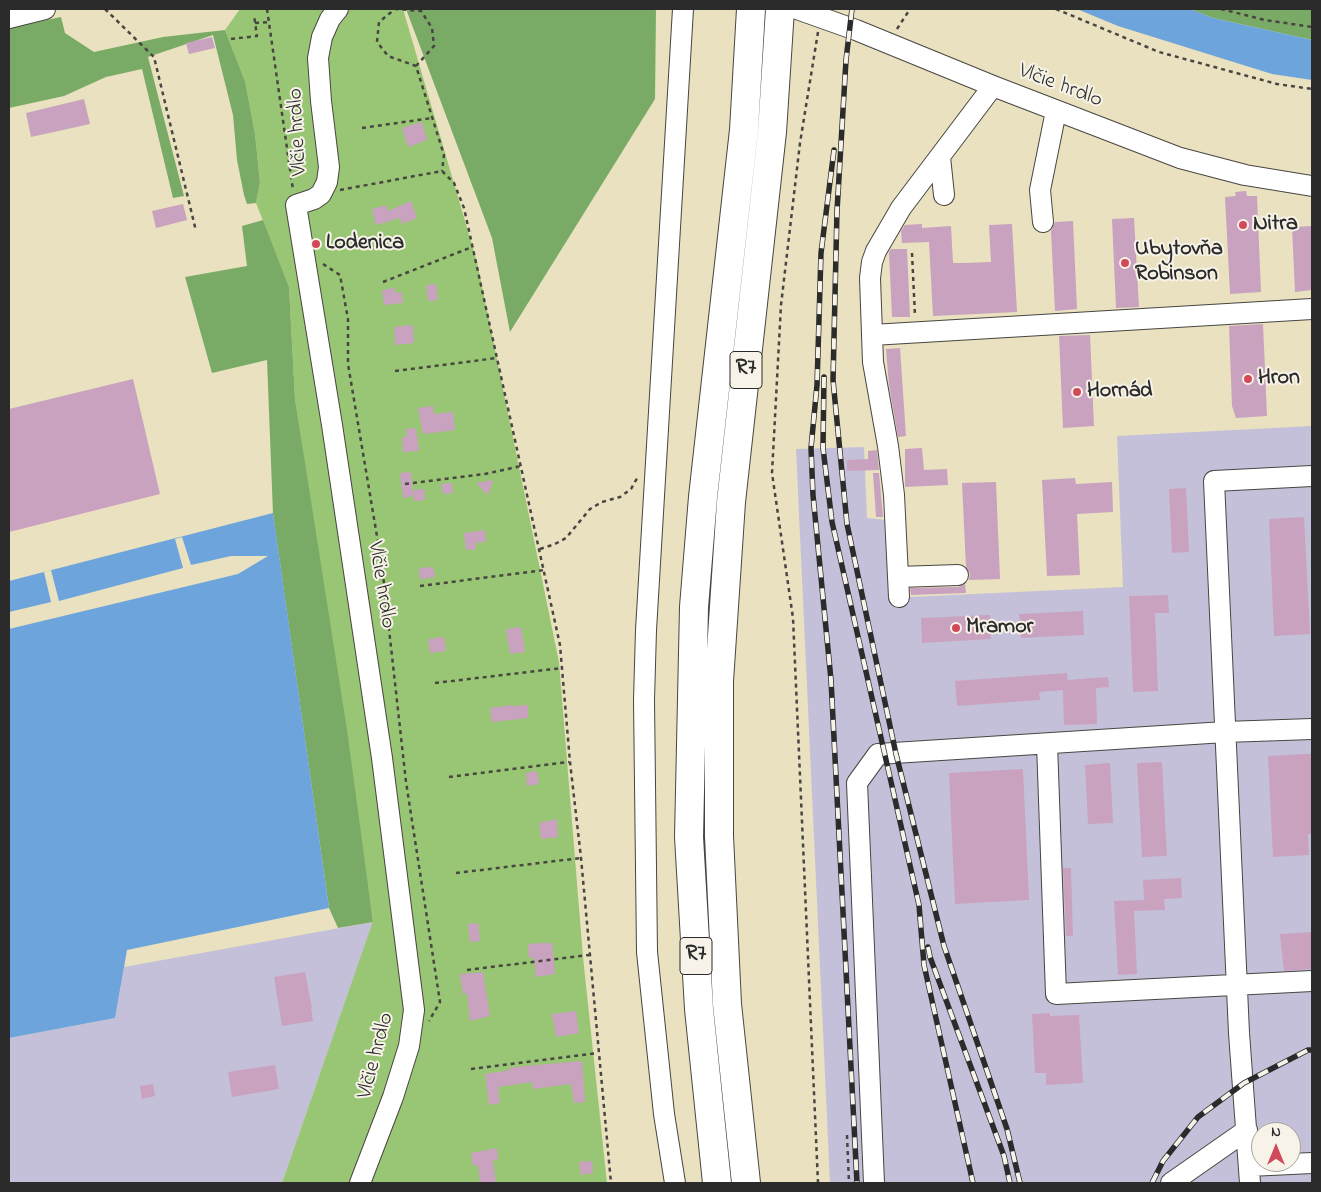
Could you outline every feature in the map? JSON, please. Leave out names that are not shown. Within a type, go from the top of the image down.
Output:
[{"type":"highway","name":"R7","points":[[716,1183],[699,1009],[689,837],[691,702],[694,607],[701,517],[744,130],[751,10]]},
{"type":"highway","name":"R7","points":[[746,1183],[727,1004],[719,836],[718,733],[722,627],[731,502],[786,13]]},
{"type":"street","points":[[9,18],[45,9]]},
{"type":"street","name":"Vlčie hrdlo","points":[[338,9],[330,19],[322,36],[318,58],[329,167],[327,182],[321,194],[314,199],[296,205],[383,767],[414,1010],[409,1046],[393,1098],[360,1183]]},
{"type":"street","points":[[674,1183],[664,1114],[647,952],[644,700],[683,9]]},
{"type":"street","name":"Vlčie hrdlo","points":[[786,13],[820,17],[1180,158],[1245,175],[1312,186]]},
{"type":"street","points":[[958,575],[899,587],[894,495],[888,446],[873,362],[870,278],[872,262],[876,251],[901,208],[993,86]]},
{"type":"street","points":[[1043,222],[1040,190],[1056,111]]},
{"type":"street","points":[[940,157],[944,195]]},
{"type":"street","points":[[872,335],[1312,309]]},
{"type":"street","points":[[1312,476],[1214,481],[1237,985],[1249,1175],[1312,1163]]},
{"type":"street","points":[[874,1183],[857,783],[878,754],[1226,732],[1312,729]]},
{"type":"street","points":[[1047,744],[1056,994],[1312,981]]},
{"type":"street","points":[[1171,1183],[1247,1130]]},
{"type":"path","points":[[105,9],[154,58],[196,231]]},
{"type":"path","points":[[267,9],[296,205]]},
{"type":"path","points":[[395,9],[421,11],[432,28],[434,46],[416,66],[388,56],[377,42],[379,22],[395,9]]},
{"type":"path","points":[[889,43],[910,9]]},
{"type":"path","points":[[1056,9],[1160,52],[1276,84],[1312,89]]},
{"type":"path","points":[[1221,9],[1264,20],[1312,27]]},
{"type":"path","points":[[231,39],[257,36],[254,15]]},
{"type":"path","points":[[818,1183],[793,618],[772,473],[781,305],[800,143],[820,17]]},
{"type":"path","points":[[255,23],[269,22]]},
{"type":"path","points":[[416,66],[444,155],[442,171]]},
{"type":"path","points":[[362,128],[432,118]]},
{"type":"path","points":[[321,194],[442,171]]},
{"type":"path","points":[[442,171],[454,183],[464,208],[560,645],[611,1183]]},
{"type":"path","points":[[383,282],[473,247]]},
{"type":"path","points":[[304,253],[340,275],[342,284],[348,318],[348,364],[382,566],[406,782],[440,1002],[431,1020],[409,1046]]},
{"type":"path","points":[[912,253],[915,333]]},
{"type":"path","points":[[395,371],[497,358]]},
{"type":"path","points":[[405,484],[485,474],[521,466]]},
{"type":"path","points":[[539,549],[566,538],[590,508],[602,502],[620,497],[631,489],[636,480],[656,469]]},
{"type":"path","points":[[420,586],[544,570]]},
{"type":"path","points":[[435,683],[562,668]]},
{"type":"path","points":[[449,777],[570,762]]},
{"type":"path","points":[[456,873],[581,858]]},
{"type":"path","points":[[466,970],[590,955]]},
{"type":"path","points":[[471,1069],[599,1053]]},
{"type":"path","points":[[847,1135],[849,1183]]},
{"type":"shaded area","points":[[1312,426],[1312,1183],[830,1183],[796,449],[864,447],[867,518],[886,520],[889,598],[1123,587],[1117,436]]},
{"type":"shaded area","points":[[373,922],[282,1183],[9,1183],[9,1038],[115,1018],[124,967]]},
{"type":"green space","points":[[240,9],[403,9],[477,262],[559,662],[583,957],[607,1183],[282,1183],[373,921],[295,399],[289,287],[256,203],[260,182],[255,134],[245,81],[225,30]]},
{"type":"green space","points":[[406,9],[656,9],[655,99],[510,332],[492,238]]},
{"type":"green space","points":[[1190,9],[1312,9],[1312,40],[1213,18]]},
{"type":"green space","points":[[61,17],[65,33],[94,52],[163,37],[225,30],[245,81],[255,134],[260,182],[256,203],[247,204],[244,195],[237,160],[233,115],[213,35],[148,57],[184,196],[173,198],[142,69],[106,77],[64,96],[9,108],[9,28]]},
{"type":"green space","points":[[263,220],[289,287],[295,399],[347,730],[373,922],[338,928],[329,908],[273,514],[267,360],[212,373],[185,277],[247,266],[242,226]]},
{"type":"water","points":[[1077,9],[1190,9],[1213,18],[1312,40],[1312,80],[1272,74],[1118,26]]},
{"type":"water","points":[[273,513],[329,908],[127,950],[115,1018],[9,1038],[9,581]]},
{"type":"pier","points":[[182,537],[191,565],[231,556],[268,556],[238,574],[9,629],[9,612],[51,602],[44,572],[51,570],[59,601],[183,568],[175,539]]},
{"type":"building","points":[[212,37],[215,48],[189,54],[186,43]]},
{"type":"building","points":[[84,99],[90,124],[31,137],[26,113]]},
{"type":"building","points":[[422,122],[427,140],[408,147],[402,128]]},
{"type":"building","name":"Nitra","points":[[1246,191],[1247,196],[1257,196],[1261,292],[1230,294],[1225,197],[1236,196],[1235,192]]},
{"type":"building","points":[[411,201],[417,218],[402,224],[400,218],[376,225],[372,209],[386,205],[388,211]]},
{"type":"building","points":[[183,204],[187,220],[156,228],[152,211]]},
{"type":"building","name":"Ubytovňa Robinson","points":[[1134,218],[1139,307],[1116,308],[1112,219]]},
{"type":"building","points":[[1073,221],[1077,309],[1055,311],[1051,231],[1055,222]]},
{"type":"building","points":[[922,224],[922,228],[951,226],[953,263],[963,263],[991,262],[989,225],[1012,224],[1017,312],[933,316],[929,242],[902,243],[901,231],[905,225]]},
{"type":"building","points":[[1312,226],[1312,290],[1295,292],[1292,227]]},
{"type":"building","points":[[891,249],[907,249],[910,317],[892,317],[889,252]]},
{"type":"building","points":[[436,284],[438,300],[428,301],[426,285]]},
{"type":"building","points":[[395,288],[395,293],[402,292],[403,303],[384,305],[382,290]]},
{"type":"building","name":"Hron","points":[[1263,324],[1267,416],[1236,418],[1232,406],[1229,326]]},
{"type":"building","points":[[413,325],[414,343],[395,345],[394,327]]},
{"type":"building","name":"Hornád","points":[[1090,335],[1094,426],[1063,428],[1059,336]]},
{"type":"building","points":[[900,348],[906,436],[898,437],[889,385],[886,349]]},
{"type":"building","points":[[133,379],[160,494],[9,532],[9,409]]},
{"type":"building","points":[[433,406],[434,414],[453,412],[455,430],[423,434],[418,408]]},
{"type":"building","points":[[416,428],[419,451],[403,452],[402,437],[407,437],[406,429]]},
{"type":"building","points":[[922,448],[924,470],[947,469],[948,485],[905,487],[905,449]]},
{"type":"building","points":[[877,450],[879,470],[847,471],[847,460],[868,459],[868,451]]},
{"type":"building","points":[[411,472],[413,496],[403,498],[400,473]]},
{"type":"building","points":[[873,473],[879,473],[883,517],[876,517]]},
{"type":"building","points":[[1075,478],[1076,484],[1112,482],[1113,512],[1077,514],[1080,575],[1047,576],[1042,480]]},
{"type":"building","points":[[493,480],[488,495],[476,483]]},
{"type":"building","points":[[996,482],[1000,579],[969,580],[970,574],[966,567],[962,483]]},
{"type":"building","points":[[452,483],[453,493],[443,494],[441,484]]},
{"type":"building","points":[[1186,488],[1189,552],[1172,553],[1169,489]]},
{"type":"building","points":[[424,489],[425,500],[414,501],[413,490]]},
{"type":"building","points":[[1304,517],[1310,634],[1274,636],[1269,519]]},
{"type":"building","points":[[485,530],[486,542],[475,543],[476,549],[466,550],[464,533]]},
{"type":"building","points":[[433,567],[435,577],[420,579],[419,568]]},
{"type":"building","points":[[965,584],[966,593],[911,595],[910,588],[958,587]]},
{"type":"building","points":[[1168,595],[1169,613],[1155,613],[1158,691],[1133,692],[1129,596]]},
{"type":"building","points":[[1083,611],[1084,635],[1021,638],[1019,614]]},
{"type":"building","name":"Mramor","points":[[990,615],[991,639],[922,643],[921,618]]},
{"type":"building","points":[[521,627],[525,652],[510,654],[506,629]]},
{"type":"building","points":[[444,637],[446,651],[430,653],[428,639]]},
{"type":"building","points":[[1067,673],[1068,680],[1108,677],[1109,687],[1096,688],[1097,724],[1064,725],[1063,690],[1039,692],[1040,700],[957,706],[955,681]]},
{"type":"building","points":[[528,705],[528,718],[492,722],[490,708]]},
{"type":"building","points":[[1312,754],[1312,834],[1308,834],[1309,855],[1273,857],[1268,756]]},
{"type":"building","points":[[1162,762],[1167,856],[1142,857],[1137,763]]},
{"type":"building","points":[[1110,763],[1113,823],[1088,824],[1085,765]]},
{"type":"building","points":[[1023,769],[1029,900],[955,904],[949,773]]},
{"type":"building","points":[[537,771],[539,784],[527,786],[526,773]]},
{"type":"building","points":[[557,819],[558,837],[541,839],[539,823]]},
{"type":"building","points":[[1063,868],[1071,868],[1073,936],[1066,936]]},
{"type":"building","points":[[1181,878],[1182,898],[1164,899],[1165,910],[1134,911],[1137,974],[1118,975],[1114,901],[1144,900],[1143,880]]},
{"type":"building","points":[[478,923],[480,941],[470,942],[468,924]]},
{"type":"building","points":[[1312,932],[1312,969],[1284,971],[1280,934]]},
{"type":"building","points":[[552,943],[555,974],[536,977],[534,958],[529,958],[528,944]]},
{"type":"building","points":[[305,972],[313,1021],[282,1026],[274,977]]},
{"type":"building","points":[[483,972],[490,1016],[470,1021],[467,993],[463,994],[460,974]]},
{"type":"building","points":[[576,1011],[579,1033],[556,1037],[552,1014]]},
{"type":"building","points":[[1050,1013],[1050,1016],[1079,1015],[1083,1083],[1046,1085],[1046,1073],[1035,1073],[1032,1014]]},
{"type":"building","points":[[582,1061],[585,1102],[574,1103],[571,1084],[533,1089],[532,1082],[498,1087],[500,1103],[489,1105],[485,1074],[510,1070],[509,1068]]},
{"type":"building","points":[[275,1065],[279,1089],[232,1097],[228,1072]]},
{"type":"building","points":[[153,1084],[155,1096],[142,1099],[140,1086]]},
{"type":"building","points":[[497,1148],[498,1160],[493,1160],[496,1183],[480,1183],[478,1165],[473,1166],[471,1153]]},
{"type":"building","points":[[592,1161],[593,1173],[581,1175],[579,1162]]},
{"type":"railway","points":[[852,9],[846,60],[837,211],[833,380],[847,524],[896,754],[944,946],[1007,1129],[1020,1183]]},
{"type":"railway","points":[[834,150],[821,253],[817,385],[811,448],[813,495],[831,680],[857,1183]]},
{"type":"railway","points":[[824,377],[823,448],[832,522],[919,905],[924,965],[973,1183]]},
{"type":"railway","points":[[928,947],[930,957],[1004,1156],[1010,1183]]},
{"type":"railway","points":[[1152,1183],[1163,1161],[1198,1117],[1244,1083],[1308,1050],[1312,1050]]},
{"type":"place","name":"Nitra","points":[[1243,225]]},
{"type":"place","name":"Lodenica","points":[[316,244]]},
{"type":"place","name":"Ubytovňa Robinson","points":[[1125,263]]},
{"type":"place","name":"Hron","points":[[1248,379]]},
{"type":"place","name":"Hornád","points":[[1077,392]]},
{"type":"place","name":"Mramor","points":[[956,628]]}]
